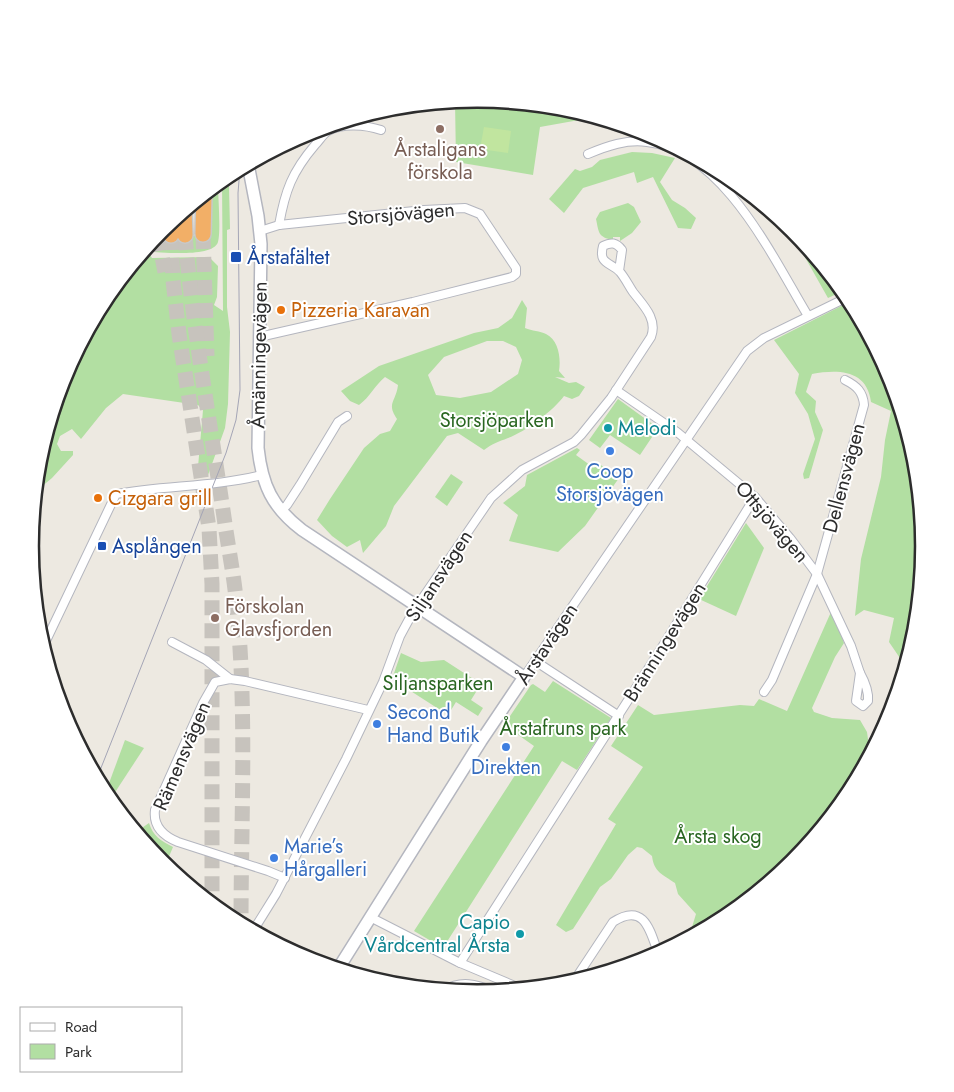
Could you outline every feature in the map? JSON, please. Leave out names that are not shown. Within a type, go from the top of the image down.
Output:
[{"type":"highway","points":[[203,234],[204,203]]},
{"type":"street","points":[[351,127],[370,126],[380,130]]},
{"type":"street","points":[[279,225],[283,204],[292,177],[307,154],[323,136]]},
{"type":"street","points":[[588,154],[616,144],[647,142]]},
{"type":"street","name":"Åmänningevägen","points":[[249,172],[260,231],[258,448],[262,475],[271,497],[281,511],[302,530],[524,677]]},
{"type":"street","points":[[722,184],[739,203],[808,316]]},
{"type":"street","name":"Storsjövägen","points":[[259,337],[413,302],[512,277],[516,274],[516,268],[480,214],[465,208],[424,210],[279,225],[260,231]]},
{"type":"street","name":"Siljansvägen","points":[[257,925],[285,878],[346,759],[383,682],[400,636],[418,606],[492,498],[522,470],[574,442],[581,435],[616,390],[649,339],[653,328],[650,315],[619,271]]},
{"type":"street","name":"Årstavägen","points":[[341,963],[481,741],[747,352],[755,344],[772,334],[840,301]]},
{"type":"street","name":"Dellensvägen","points":[[764,692],[772,680],[817,574],[864,405],[858,388],[845,380]]},
{"type":"street","name":"Ottsjövägen","points":[[616,390],[677,432],[755,496],[817,574],[851,646],[860,673]]},
{"type":"street","points":[[281,511],[295,492],[338,422],[347,416]]},
{"type":"street","points":[[48,636],[116,494],[148,488],[238,480],[262,475]]},
{"type":"street","name":"Bränningevägen","points":[[460,963],[619,716],[755,496]]},
{"type":"street","points":[[172,642],[206,660],[230,679],[368,710]]},
{"type":"street","points":[[535,661],[619,716]]},
{"type":"street","name":"Rämensvägen","points":[[230,679],[215,682],[203,703],[155,810],[156,822],[164,835],[178,842],[285,878]]},
{"type":"street","points":[[580,971],[613,922],[621,917],[636,916],[645,921],[655,946]]},
{"type":"street","points":[[370,917],[460,963],[507,983]]},
{"type":"green space","points":[[455,109],[534,111],[578,120],[540,127],[533,175],[456,162]]},
{"type":"green space","points":[[484,127],[511,131],[508,153],[480,149]]},
{"type":"green space","points":[[632,152],[652,153],[675,158],[660,182],[672,200],[696,218],[691,229],[678,228],[653,177],[637,183],[634,172],[583,188],[564,213],[549,199],[575,169],[580,171],[592,167],[600,160]]},
{"type":"green space","name":"Årstafältet","points":[[229,185],[230,229],[227,230],[227,307],[230,332],[228,404],[225,428],[208,475],[201,474],[198,467],[203,410],[198,405],[123,394],[106,408],[81,439],[72,429],[60,436],[57,444],[61,451],[73,451],[73,455],[43,486],[62,405],[84,352],[97,327],[129,279],[150,255],[152,258],[209,257],[218,266],[217,297],[214,305],[223,311],[222,190]]},
{"type":"green space","name":"Årstafältet","points":[[218,193],[218,242],[214,247],[207,250],[175,253],[152,252],[166,237],[211,235],[209,199]]},
{"type":"green space","points":[[628,203],[634,207],[641,222],[632,233],[620,241],[620,237],[613,237],[613,240],[602,236],[596,219],[600,212]]},
{"type":"green space","points":[[803,254],[825,279],[835,295],[828,298]]},
{"type":"green space","name":"Storsjöparken","points":[[522,300],[527,308],[525,328],[546,334],[554,341],[560,361],[559,371],[565,378],[555,377],[569,383],[576,382],[585,387],[579,396],[572,399],[564,396],[531,426],[484,450],[458,433],[447,436],[394,506],[386,526],[363,553],[360,540],[347,547],[332,536],[317,520],[364,448],[380,434],[390,431],[397,419],[392,406],[398,385],[385,377],[359,405],[350,401],[341,391],[379,366],[474,333],[498,328],[512,318]],"holes":[[[487,341],[503,341],[516,347],[522,360],[518,374],[491,392],[460,398],[436,395],[428,375],[444,357]]]},
{"type":"green space","points":[[843,305],[857,327],[882,378],[892,405],[907,461],[914,517],[915,546],[912,603],[900,658],[889,642],[894,618],[864,610],[855,616],[861,559],[881,477],[885,440],[891,411],[871,402],[864,383],[850,374],[822,372],[812,374],[806,392],[816,401],[815,412],[823,430],[809,478],[804,479],[803,474],[815,439],[808,414],[795,393],[799,374],[774,340]]},
{"type":"green space","points":[[618,399],[658,428],[640,455],[610,435],[600,448],[589,440]]},
{"type":"green space","points":[[577,448],[580,450],[576,455],[594,468],[598,463],[619,478],[585,526],[558,552],[509,541],[518,515],[503,503],[525,486],[527,475]]},
{"type":"green space","points":[[451,474],[463,482],[447,506],[435,497]]},
{"type":"green space","points":[[746,523],[764,548],[736,616],[699,599]]},
{"type":"green space","name":"Årsta skog","points":[[831,612],[844,643],[835,657],[812,708],[814,712],[832,718],[860,720],[867,732],[868,743],[857,765],[825,813],[806,835],[787,856],[744,894],[693,928],[696,914],[678,894],[675,883],[657,869],[652,856],[642,848],[637,847],[628,855],[611,879],[600,887],[573,929],[566,932],[556,925],[616,824],[608,819],[643,767],[611,746],[638,705],[654,715],[740,705],[754,706],[759,699],[787,711]]},
{"type":"green space","name":"Siljansparken","points":[[401,653],[421,662],[444,660],[481,684],[471,700],[483,708],[478,716],[456,702],[448,715],[392,679]]},
{"type":"green space","name":"Årstafruns park","points":[[553,681],[611,718],[577,770],[562,761],[443,948],[414,931],[534,746],[504,725],[531,685],[533,684],[545,692]]},
{"type":"green space","points":[[125,740],[144,748],[115,792],[109,783]]},
{"type":"green space","points":[[149,823],[158,838],[173,847],[169,857],[148,835],[142,828]]},
{"type":"tunnel","points":[[203,234],[207,356]]},
{"type":"tunnel","points":[[171,235],[173,280],[179,334],[209,528],[212,584],[212,895]]},
{"type":"tunnel","points":[[185,235],[197,343],[237,610],[243,727],[241,915]]},
{"type":"tunnel","points":[[160,244],[165,272]]},
{"type":"tram line","points":[[100,770],[226,453],[236,420],[240,390],[239,179]]},
{"type":"place","name":"Årstaligans förskola","points":[[440,129]]},
{"type":"place","name":"Årstafältet","points":[[236,257]]},
{"type":"place","name":"Pizzeria Karavan","points":[[281,310]]},
{"type":"place","name":"Melodi","points":[[608,428]]},
{"type":"place","name":"Coop Storsjövägen","points":[[610,451]]},
{"type":"place","name":"Cizgara grill","points":[[98,498]]},
{"type":"place","name":"Asplången","points":[[102,546]]},
{"type":"place","name":"Förskolan Glavsfjorden","points":[[215,618]]},
{"type":"place","name":"Second Hand Butik","points":[[377,724]]},
{"type":"place","name":"Direkten","points":[[506,747]]},
{"type":"place","name":"Marie’s Hårgalleri","points":[[274,858]]},
{"type":"place","name":"Capio Vårdcentral Årsta","points":[[520,934]]}]
